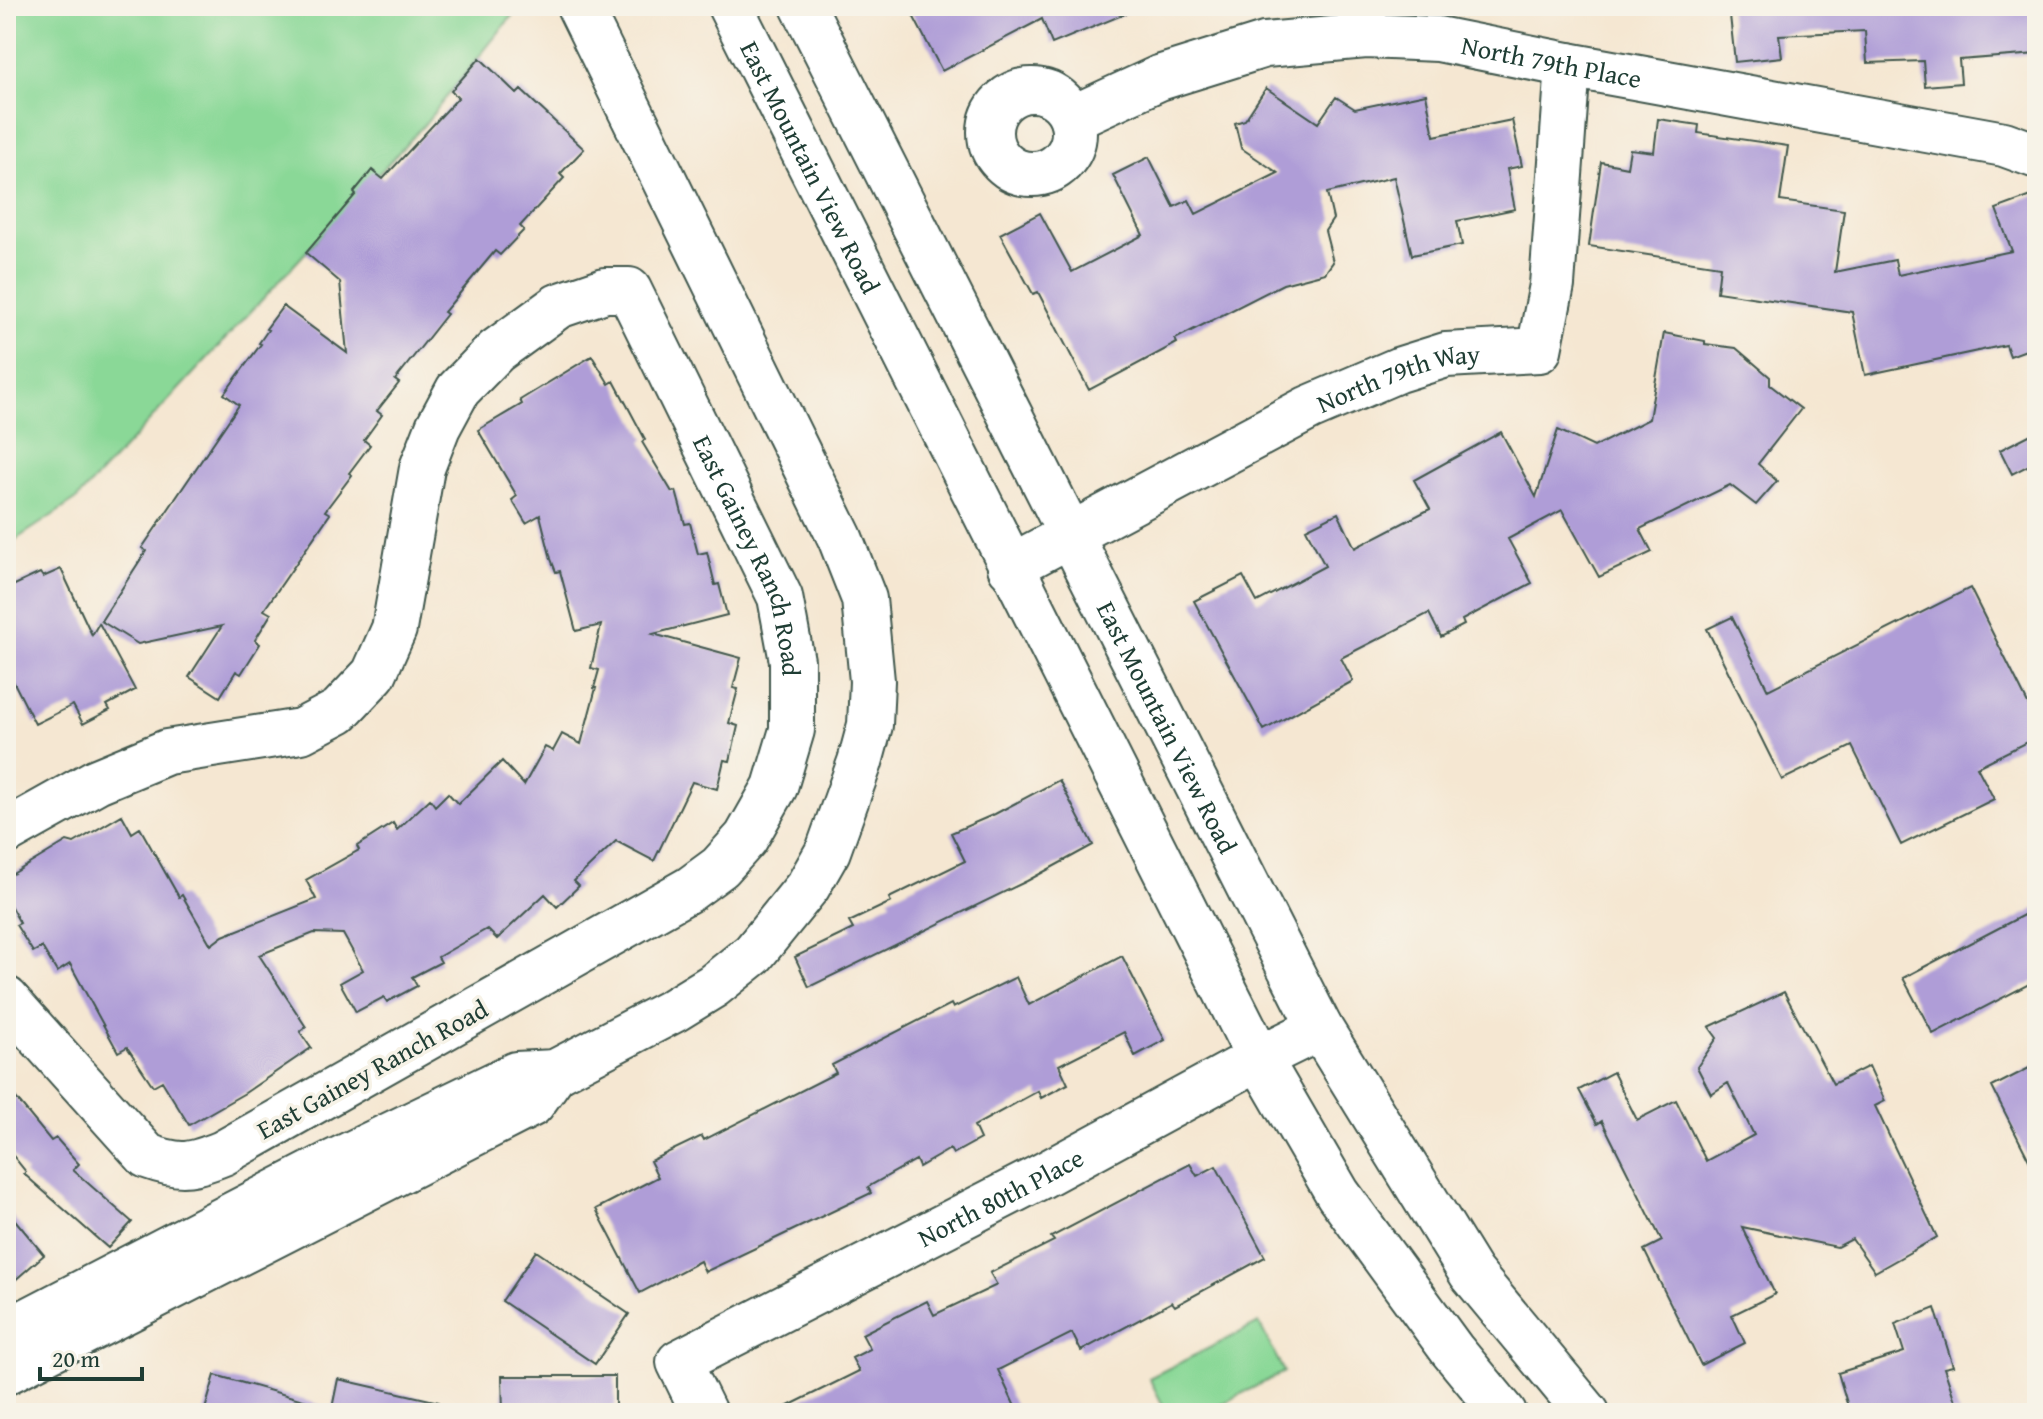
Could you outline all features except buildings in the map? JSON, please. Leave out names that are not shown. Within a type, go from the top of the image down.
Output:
[{"type":"street","points":[[6,1332],[334,1162],[516,1074],[555,1072],[674,1010],[713,986],[753,954],[808,886],[828,851],[870,725],[872,681],[864,599],[840,538],[579,6]]},
{"type":"street","name":"East Mountain View Road","points":[[730,6],[1259,1058],[1338,1194],[1452,1350],[1504,1413]]},
{"type":"street","name":"East Mountain View Road","points":[[803,6],[1320,1028],[1471,1273],[1587,1413]]},
{"type":"street","name":"North 79th Place","points":[[1072,118],[1159,78],[1265,45],[1366,36],[1438,39],[2004,144],[2037,156]]},
{"type":"street","name":"North 79th Way","points":[[1010,567],[1309,408],[1398,370],[1446,355],[1539,350],[1552,285],[1568,65]]},
{"type":"street","name":"East Gainey Ranch Road","points":[[6,832],[97,781],[167,752],[301,731],[339,711],[374,674],[394,629],[422,468],[438,427],[458,390],[496,351],[558,306],[605,290],[629,290],[780,597],[792,661],[792,730],[775,787],[746,838],[720,867],[690,889],[237,1145],[201,1162],[172,1165],[147,1156],[6,999]]},
{"type":"street","name":"North 80th Place","points":[[704,1413],[679,1362],[1038,1178],[1320,1028]]},
{"type":"street","points":[[6,1372],[532,1104],[555,1072]]},
{"type":"green space","points":[[6,6],[520,6],[423,126],[77,499],[6,546]]},
{"type":"green space","points":[[1259,1323],[1284,1372],[1204,1413],[1167,1413],[1149,1378]]}]
